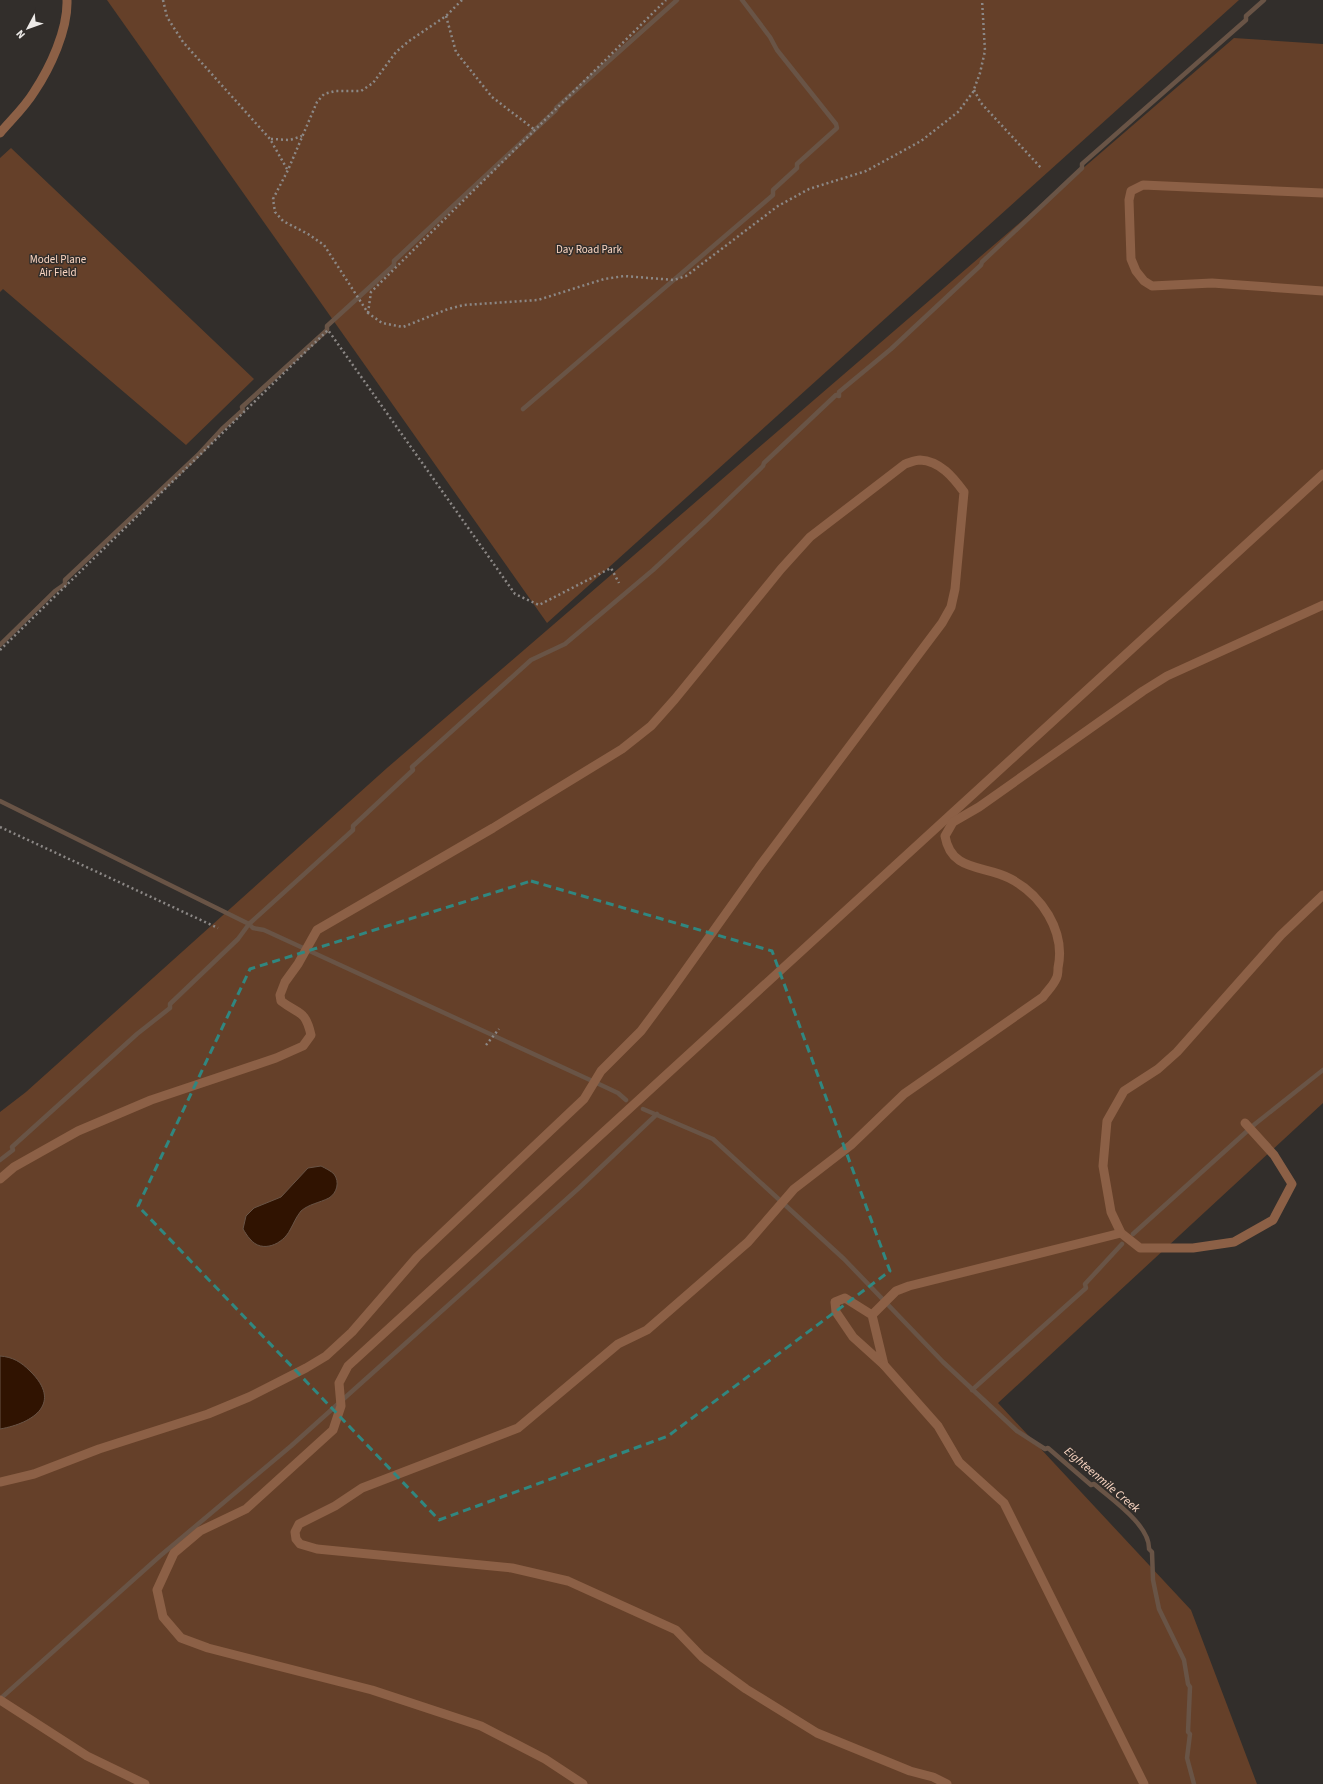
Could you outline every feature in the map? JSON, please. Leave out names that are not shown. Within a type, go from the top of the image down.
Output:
[{"type":"lane","points":[[0,133],[34,93],[55,52],[68,11],[67,0]]},
{"type":"lane","points":[[1323,193],[1143,185],[1131,191],[1129,200],[1131,259],[1136,271],[1144,281],[1152,286],[1212,283],[1323,291]]},
{"type":"lane","points":[[0,1179],[14,1167],[78,1131],[151,1100],[276,1058],[303,1046],[310,1035],[308,1020],[296,1010],[288,1007],[281,1001],[280,995],[285,982],[303,956],[317,930],[493,828],[622,748],[650,726],[675,699],[781,569],[810,537],[905,464],[918,460],[930,462],[943,468],[955,479],[964,492],[955,589],[951,607],[942,623],[763,861],[649,1020],[613,1061],[599,1073],[584,1099],[417,1257],[352,1332],[326,1356],[250,1397],[208,1414],[99,1449],[34,1474],[0,1482]]},
{"type":"lane","points":[[583,1784],[545,1759],[480,1726],[372,1690],[208,1648],[181,1638],[163,1617],[157,1590],[174,1553],[200,1532],[246,1509],[333,1430],[341,1406],[339,1383],[348,1366],[1323,474]]},
{"type":"lane","points":[[947,1784],[933,1777],[910,1771],[817,1733],[746,1689],[702,1657],[676,1630],[568,1581],[512,1568],[317,1548],[300,1544],[296,1539],[295,1532],[298,1524],[335,1506],[362,1488],[518,1428],[618,1344],[647,1330],[748,1242],[792,1192],[851,1145],[904,1094],[1044,997],[1056,979],[1061,956],[1056,933],[1045,909],[1028,890],[1008,877],[965,864],[947,847],[945,836],[953,822],[979,807],[1143,691],[1167,676],[1323,605]]},
{"type":"lane","points":[[1245,1123],[1274,1155],[1292,1184],[1273,1220],[1234,1242],[1193,1248],[1140,1248],[1120,1233],[1111,1212],[1103,1166],[1107,1121],[1124,1091],[1158,1069],[1177,1052],[1281,935],[1323,895]]},
{"type":"lane","points":[[875,1313],[896,1291],[910,1286],[1120,1233]]},
{"type":"lane","points":[[875,1313],[845,1298],[835,1302],[836,1312],[853,1337],[884,1365],[938,1426],[959,1462],[1004,1503],[1144,1784]]},
{"type":"lane","points":[[875,1313],[884,1365]]},
{"type":"lane","points":[[0,1700],[87,1756],[145,1784]]},
{"type":"path","points":[[163,0],[167,17],[183,42],[270,139],[288,170]]},
{"type":"path","points":[[462,0],[446,16],[409,41],[396,52],[373,83],[361,91],[335,91],[324,94],[317,102],[288,170],[273,199],[275,212],[282,221],[308,234],[324,245],[368,313],[382,324],[403,327],[448,309],[464,305],[538,300],[604,280],[624,276],[674,280],[686,276],[778,206],[809,189],[866,171],[921,141],[958,112],[974,90],[980,73],[984,51],[982,0]]},
{"type":"path","points":[[368,313],[371,292],[666,0]]},
{"type":"path","points":[[446,16],[456,52],[492,97],[535,130]]},
{"type":"path","points":[[974,90],[981,104],[1042,169]]},
{"type":"path","points":[[270,139],[290,140],[302,136]]},
{"type":"path","points":[[0,650],[328,330],[515,594],[539,605],[611,568],[619,583]]},
{"type":"path","points":[[0,827],[218,928]]},
{"type":"path","points":[[486,1045],[499,1029]]},
{"type":"highlighted area","points":[[531,881],[772,951],[890,1271],[668,1436],[439,1520],[138,1206],[250,969]]},
{"type":"green space","name":"Day Road Park","points":[[107,0],[1239,0],[547,623]]},
{"type":"green space","points":[[1234,38],[1323,44],[1323,1103],[998,1403],[1191,1610],[1257,1784],[0,1784],[0,1112],[26,1092],[387,768]]},
{"type":"green space","name":"Model Plane Air Field","points":[[11,148],[254,379],[186,445],[3,289],[0,292],[0,158]]},
{"type":"shaded area","points":[[321,1166],[334,1174],[336,1177],[337,1187],[332,1196],[301,1211],[287,1235],[277,1243],[260,1246],[249,1238],[243,1229],[246,1216],[254,1208],[281,1197],[308,1168]]},
{"type":"shaded area","points":[[0,1356],[16,1360],[30,1371],[40,1382],[44,1393],[44,1402],[40,1410],[24,1422],[0,1429]]},
{"type":"waterway","points":[[0,645],[55,591],[65,584],[65,580],[198,455],[222,429],[243,410],[242,407],[327,330],[327,326],[394,265],[394,261],[556,110],[556,108],[677,0]]},
{"type":"waterway","points":[[523,409],[773,195],[773,190],[797,168],[797,164],[837,128],[836,124],[777,50],[770,37],[742,0]]},
{"type":"waterway","points":[[0,1160],[13,1150],[12,1147],[137,1034],[170,1008],[170,1004],[238,939],[249,924],[353,830],[353,826],[413,770],[412,767],[531,660],[565,644],[653,570],[836,395],[839,396],[839,392],[891,349],[981,265],[982,262],[1082,168],[1082,164],[1246,20],[1246,16],[1264,0]]},
{"type":"waterway","points":[[0,801],[249,924],[253,928],[264,930],[601,1085],[618,1093],[626,1100]]},
{"type":"waterway","points":[[1133,1234],[1255,1124],[1323,1070]]},
{"type":"waterway","name":"Eighteenmile Creek","points":[[643,1109],[713,1139],[844,1259],[943,1362],[1017,1431],[1045,1449],[1048,1448],[1091,1485],[1094,1484],[1110,1497],[1137,1522],[1148,1540],[1149,1549],[1152,1552],[1153,1580],[1159,1609],[1184,1660],[1188,1684],[1190,1687],[1188,1732],[1190,1734],[1187,1758],[1194,1784]]},
{"type":"waterway","points":[[0,1699],[160,1556],[291,1446],[579,1188],[657,1114]]},
{"type":"waterway","points":[[972,1390],[1086,1288],[1085,1284],[1122,1244]]}]
